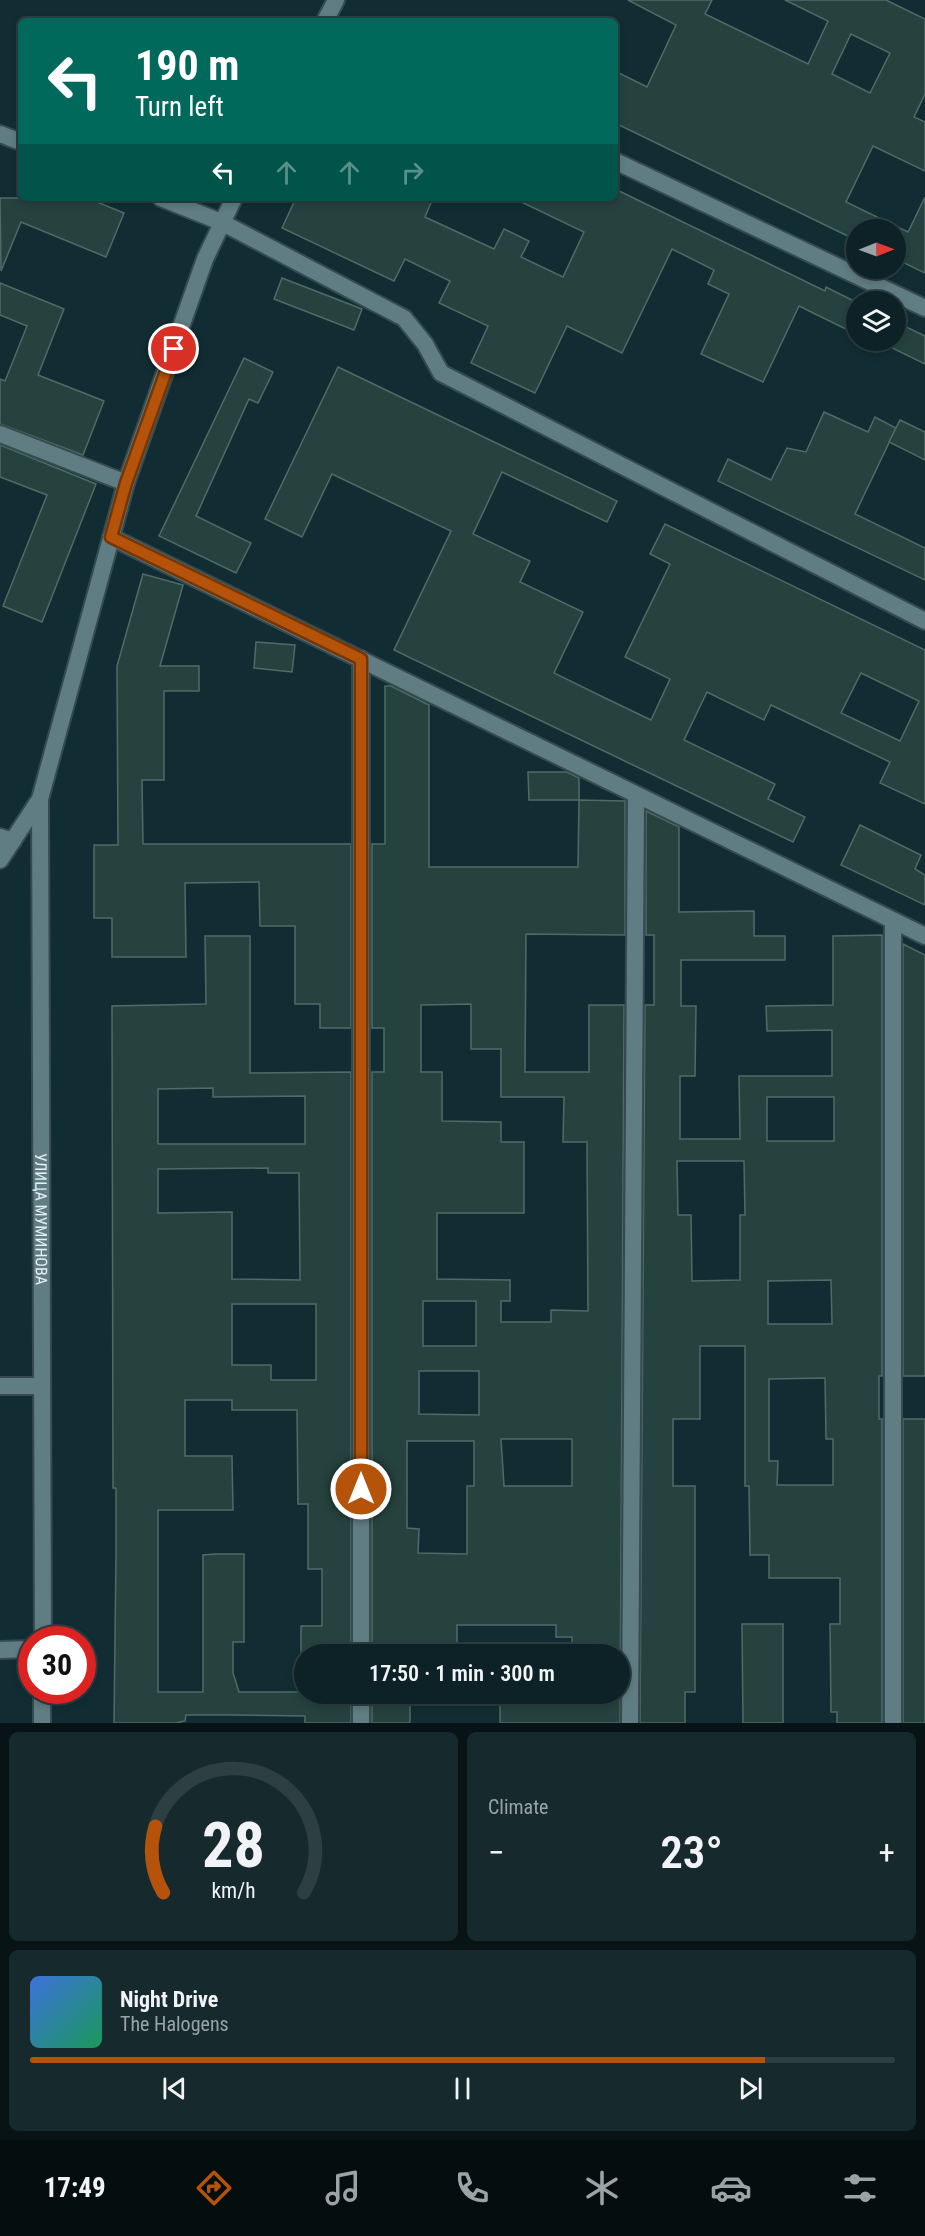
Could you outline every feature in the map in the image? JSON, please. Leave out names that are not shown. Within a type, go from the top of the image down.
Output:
[{"type":"street","points":[[327,18],[336,0]]},
{"type":"street","points":[[0,134],[18,141]]},
{"type":"street","points":[[618,162],[925,308]]},
{"type":"street","points":[[168,201],[221,222],[404,318],[425,344],[441,373],[925,621]]},
{"type":"street","points":[[0,860],[6,839],[40,799],[126,483],[205,259],[232,201]]},
{"type":"street","points":[[0,434],[126,483]]},
{"type":"street","points":[[111,537],[925,936]]},
{"type":"street","points":[[361,659],[361,1644]]},
{"type":"street","points":[[630,1723],[636,795]]},
{"type":"street","name":"УЛИЦА МУМИНОВА","points":[[40,799],[43,1626]]},
{"type":"street","points":[[893,921],[893,1723]]},
{"type":"street","points":[[0,1386],[42,1386]]},
{"type":"street","points":[[0,1650],[18,1649]]},
{"type":"street","points":[[42,1704],[42,1723]]},
{"type":"street","points":[[361,1704],[361,1723]]},
{"type":"building","points":[[628,0],[712,0],[705,14],[808,64],[828,21],[785,0],[886,0],[925,19],[925,94],[914,117],[925,122],[925,171],[873,146],[846,202],[881,219],[846,219],[846,235],[618,124],[618,72],[647,87],[676,25]],"holes":[[[851,34],[890,53],[870,93],[832,74]]]},
{"type":"building","points":[[618,190],[825,291],[826,287],[846,297],[846,329],[799,306],[763,382],[701,354],[729,294],[708,284],[714,270],[672,249],[622,353],[567,326],[535,393],[471,363],[488,326],[439,303],[450,281],[405,259],[394,281],[282,228],[295,201],[432,201],[425,217],[494,249],[504,229],[529,241],[521,257],[563,277],[584,232],[519,201],[618,201]]},
{"type":"building","points":[[925,197],[925,273],[906,264],[906,231],[908,232]]},
{"type":"building","points":[[0,198],[18,198],[18,201],[94,201],[124,213],[106,257],[21,222],[1,271]]},
{"type":"building","points":[[282,278],[362,309],[354,330],[274,299]]},
{"type":"building","points":[[0,283],[64,309],[38,375],[104,401],[83,455],[0,424],[0,379],[5,381],[27,326],[0,315]]},
{"type":"building","points":[[906,327],[925,336],[925,364],[898,351],[906,351]]},
{"type":"building","points":[[244,358],[273,372],[258,403],[249,399],[196,516],[251,543],[236,573],[159,536]]},
{"type":"building","points":[[338,367],[617,501],[607,522],[502,472],[473,534],[530,561],[520,582],[583,612],[554,673],[605,698],[651,720],[670,679],[625,657],[670,564],[650,554],[665,524],[925,650],[925,804],[880,783],[890,762],[771,705],[764,720],[707,692],[684,740],[775,784],[768,799],[805,817],[793,842],[394,650],[451,531],[332,474],[302,537],[265,519]],"holes":[[[861,673],[919,701],[900,741],[841,713]]]},
{"type":"building","points":[[824,412],[868,432],[875,417],[896,428],[855,514],[925,548],[925,580],[718,481],[728,459],[771,480],[787,448],[806,452]]},
{"type":"building","points":[[900,420],[925,432],[925,460],[889,442]]},
{"type":"building","points":[[0,445],[96,484],[42,622],[3,606],[47,495],[0,477]]},
{"type":"building","points":[[143,574],[183,585],[160,666],[199,666],[199,691],[164,691],[164,780],[142,780],[143,844],[351,844],[351,1028],[320,1028],[320,1004],[295,1004],[295,926],[260,926],[259,882],[185,883],[186,957],[112,957],[112,918],[94,918],[94,845],[118,845],[117,666]]},
{"type":"building","points":[[256,642],[295,645],[292,672],[254,668]]},
{"type":"building","points":[[385,686],[391,686],[429,705],[429,867],[578,867],[579,800],[625,801],[625,935],[526,934],[525,1072],[589,1072],[589,1005],[624,1005],[620,1644],[572,1644],[572,1637],[556,1637],[556,1625],[457,1625],[457,1644],[372,1644],[372,1072],[384,1072],[384,1028],[372,1028],[372,844],[385,844]],"holes":[[[471,1004],[471,1049],[501,1049],[501,1097],[564,1097],[563,1142],[587,1142],[588,1311],[551,1310],[551,1322],[501,1322],[501,1301],[510,1301],[510,1280],[437,1279],[437,1213],[524,1213],[524,1142],[501,1142],[501,1122],[442,1121],[442,1072],[421,1072],[421,1005]],[[423,1301],[476,1301],[476,1346],[423,1346]],[[419,1371],[479,1371],[479,1415],[419,1414]],[[501,1439],[572,1439],[572,1486],[504,1486]],[[407,1441],[474,1441],[474,1486],[467,1486],[467,1554],[418,1553],[419,1529],[407,1528]]]},
{"type":"building","points":[[528,772],[567,772],[579,778],[579,800],[529,800]]},
{"type":"building","points":[[646,811],[679,827],[679,912],[754,911],[754,936],[785,936],[785,960],[681,960],[681,1006],[696,1006],[695,1076],[680,1076],[680,1139],[740,1139],[739,1076],[832,1076],[832,1030],[767,1031],[766,1006],[833,1005],[833,936],[882,935],[882,1376],[879,1376],[879,1419],[882,1419],[882,1723],[837,1723],[837,1712],[831,1712],[830,1624],[840,1624],[840,1578],[769,1578],[769,1555],[750,1555],[749,1486],[745,1486],[745,1346],[700,1346],[700,1419],[673,1419],[673,1486],[695,1486],[695,1692],[685,1692],[685,1723],[640,1723],[645,1005],[654,1005],[654,935],[646,935]],"holes":[[[767,1097],[834,1097],[834,1141],[767,1141]],[[677,1161],[744,1161],[745,1215],[740,1215],[740,1280],[692,1281],[691,1215],[678,1215]],[[831,1280],[832,1324],[768,1324],[768,1281]],[[825,1378],[826,1439],[833,1439],[833,1485],[777,1485],[778,1461],[769,1461],[769,1379]]]},
{"type":"building","points":[[860,825],[921,855],[915,869],[925,875],[925,905],[841,865]]},
{"type":"building","points":[[205,936],[250,936],[250,1073],[351,1072],[351,1644],[301,1644],[301,1626],[322,1626],[322,1569],[308,1569],[308,1504],[298,1504],[297,1410],[232,1410],[232,1400],[185,1400],[185,1456],[232,1456],[233,1510],[158,1510],[158,1692],[203,1692],[203,1555],[244,1554],[244,1642],[233,1642],[233,1673],[239,1692],[294,1692],[294,1704],[351,1704],[351,1723],[305,1723],[305,1716],[186,1715],[185,1721],[176,1723],[114,1723],[116,1488],[113,1488],[112,1006],[206,1004]],"holes":[[[213,1088],[213,1097],[305,1096],[305,1144],[158,1144],[158,1089]],[[268,1168],[268,1173],[299,1173],[300,1280],[232,1279],[232,1212],[158,1213],[158,1169]],[[232,1304],[316,1304],[316,1380],[271,1380],[271,1365],[232,1365]]]},
{"type":"building","points":[[903,944],[925,955],[925,1376],[903,1376]]},
{"type":"building","points":[[903,1419],[925,1419],[925,1723],[903,1723]]},
{"type":"building","points":[[742,1624],[783,1624],[783,1723],[743,1723]]},
{"type":"building","points":[[372,1704],[410,1704],[410,1723],[372,1723]]},
{"type":"building","points":[[500,1704],[620,1704],[620,1723],[500,1723]]},
{"type":"route","points":[[174,349],[126,483],[111,537],[361,659],[361,1489]]}]
